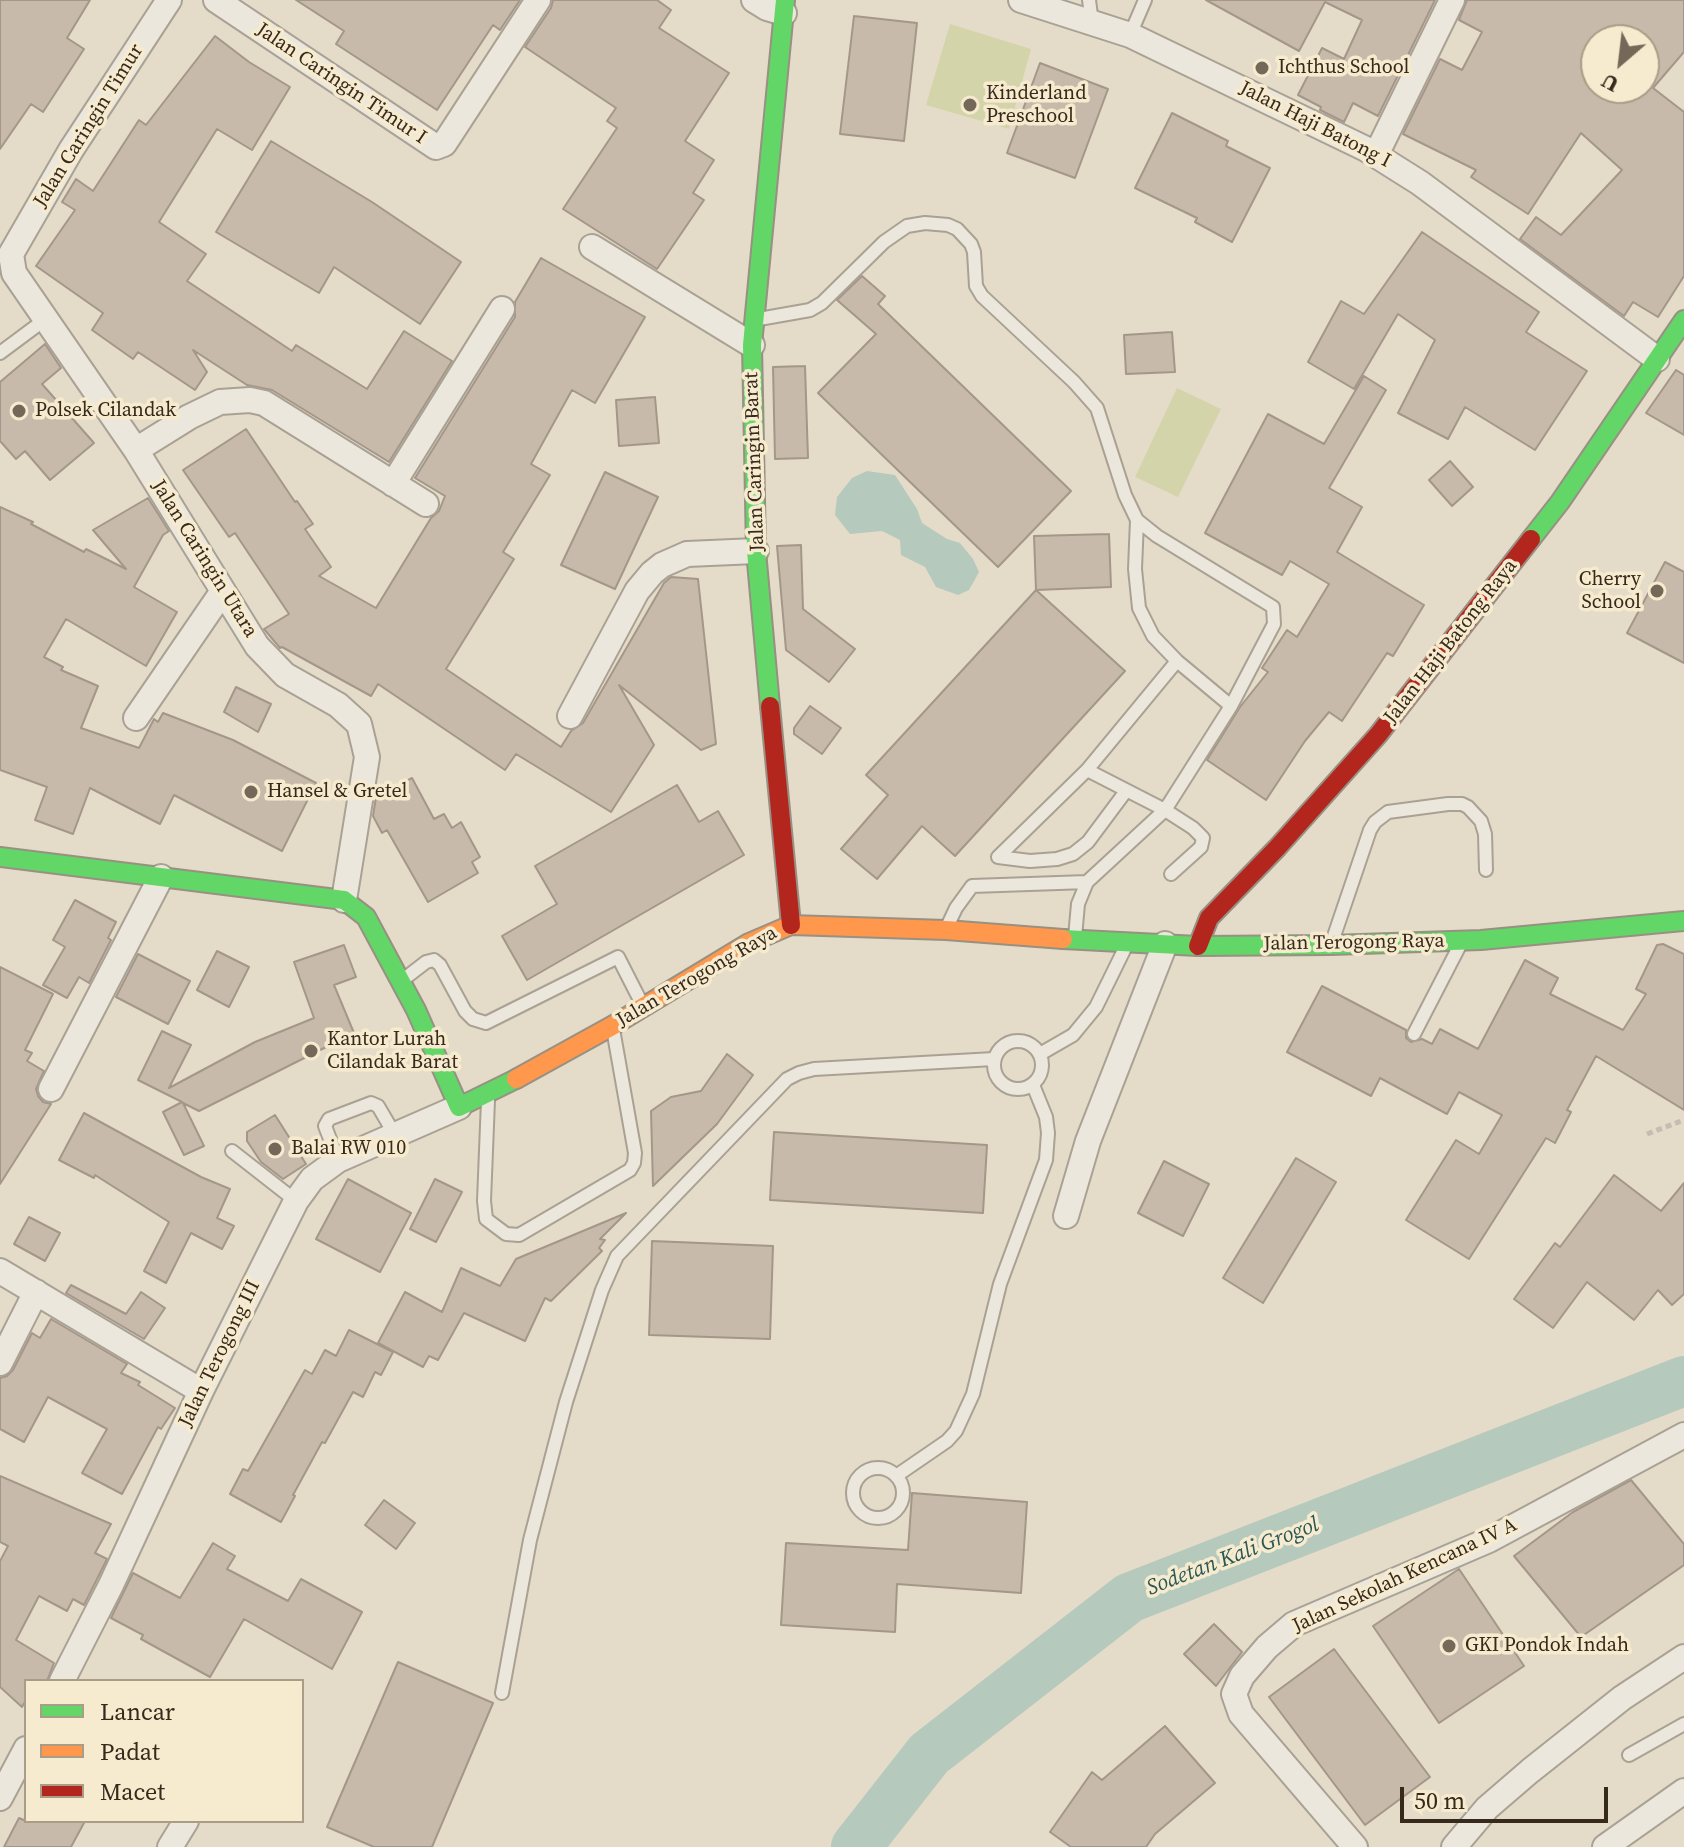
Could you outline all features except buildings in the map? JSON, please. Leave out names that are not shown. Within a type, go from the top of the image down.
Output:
[{"type":"street","name":"Jalan Caringin Timur","points":[[5,249],[169,0]]},
{"type":"street","name":"Jalan Caringin Timur I","points":[[216,0],[436,147],[444,144],[538,0]]},
{"type":"street","points":[[754,0],[767,8],[785,6]]},
{"type":"street","points":[[1376,155],[1452,0]]},
{"type":"street","name":"Jalan Haji Batong I","points":[[1032,4],[1086,14],[1376,155],[1420,183],[1657,359]]},
{"type":"street","name":"Jalan Caringin Barat","points":[[785,6],[752,345],[756,551],[791,925]]},
{"type":"street","points":[[592,247],[752,345]]},
{"type":"street","name":"Jalan Caringin Utara","points":[[5,249],[14,273],[136,450],[257,646],[285,675],[338,705],[359,724],[367,757],[344,900]]},
{"type":"street","points":[[393,484],[502,309]]},
{"type":"street","name":"Jalan Haji Batong Raya","points":[[1198,946],[1209,918],[1277,848],[1378,735],[1560,502],[1684,320]]},
{"type":"street","points":[[136,450],[220,402],[250,400],[264,403],[426,504]]},
{"type":"street","points":[[570,716],[637,591],[652,573],[687,554],[756,551]]},
{"type":"street","points":[[136,718],[223,591]]},
{"type":"street","points":[[0,857],[344,900],[366,917],[401,982],[459,1107]]},
{"type":"street","points":[[51,1089],[161,877]]},
{"type":"street","name":"Jalan Terogong Raya","points":[[459,1107],[488,1095],[612,1026],[749,943],[791,925],[946,930],[1198,946],[1462,941],[1684,921]]},
{"type":"street","points":[[1066,1216],[1088,1141],[1165,944]]},
{"type":"street","name":"Jalan Terogong III","points":[[63,1679],[296,1201],[312,1179],[338,1160],[459,1107]]},
{"type":"street","points":[[0,1271],[201,1391]]},
{"type":"street","points":[[0,1363],[36,1292]]},
{"type":"street","name":"Jalan Sekolah Kencana IV A","points":[[1355,1847],[1241,1714],[1234,1694],[1242,1676],[1267,1647],[1294,1624],[1489,1540],[1684,1435]]},
{"type":"street","points":[[1454,1847],[1487,1808],[1530,1771],[1622,1698],[1684,1657]]},
{"type":"street","points":[[0,1798],[24,1753]]},
{"type":"street","points":[[1605,1847],[1684,1791]]},
{"type":"street","points":[[170,1847],[185,1823]]},
{"type":"lane","points":[[1130,35],[1145,0]]},
{"type":"lane","points":[[753,320],[791,315],[822,303],[884,242],[907,226],[937,224],[957,229],[974,252],[976,286],[988,303],[1074,382],[1097,408],[1125,495],[1137,520],[1157,536],[1273,607],[1274,624],[1231,706],[1165,810],[1087,882],[1078,904],[1074,940]]},
{"type":"lane","points":[[0,353],[47,318]]},
{"type":"lane","points":[[1137,520],[1135,569],[1139,608],[1153,636],[1177,661],[1231,706]]},
{"type":"lane","points":[[1126,791],[1097,832],[1073,854],[1030,861],[998,857],[1087,770],[1177,661]]},
{"type":"lane","points":[[1087,770],[1165,810],[1203,838],[1201,847],[1171,874]]},
{"type":"lane","points":[[1331,945],[1370,830],[1388,812],[1448,804],[1468,807],[1481,821],[1485,834],[1486,870]]},
{"type":"lane","points":[[946,930],[956,908],[972,886],[1087,882]]},
{"type":"lane","points":[[1414,1034],[1462,941]]},
{"type":"lane","points":[[1040,1054],[1073,1035],[1096,1007],[1127,943]]},
{"type":"lane","points":[[401,982],[426,962],[434,960],[440,965],[465,1011],[473,1019],[486,1023],[618,957],[644,1007]]},
{"type":"lane","points":[[488,1095],[486,1219],[506,1234],[519,1235],[630,1170],[634,1163],[635,1153],[612,1026]]},
{"type":"lane","points":[[1011,1041],[1028,1042],[1040,1054],[1042,1071],[1033,1085],[1016,1090],[1001,1082],[994,1068],[994,1059],[1003,1045],[1011,1041]]},
{"type":"lane","points":[[502,1693],[530,1540],[566,1402],[602,1290],[617,1256],[787,1079],[814,1069],[994,1059]]},
{"type":"lane","points":[[896,1476],[947,1441],[956,1431],[973,1394],[1000,1284],[1046,1160],[1046,1117],[1033,1085]]},
{"type":"lane","points":[[338,1160],[325,1126],[329,1119],[371,1103],[378,1106],[395,1135]]},
{"type":"lane","points":[[232,1151],[296,1201]]},
{"type":"lane","points":[[875,1468],[890,1471],[896,1476],[903,1490],[900,1505],[895,1511],[881,1518],[873,1518],[860,1510],[853,1496],[856,1481],[861,1475],[875,1468]]},
{"type":"lane","points":[[1629,1755],[1684,1724]]},
{"type":"path","points":[[1647,1134],[1684,1120]]},
{"type":"green space","points":[[950,24],[1031,49],[1009,129],[926,105]]},
{"type":"green space","points":[[1177,388],[1221,409],[1178,497],[1135,477]]},
{"type":"shaded area","points":[[867,471],[895,475],[917,509],[922,523],[947,539],[960,543],[979,572],[969,590],[958,595],[936,587],[925,567],[901,555],[900,540],[882,531],[850,534],[835,515],[837,497],[852,478]]},
{"type":"waterway","name":"Sodetan Kali Grogol","points":[[856,1847],[929,1754],[1129,1598],[1684,1381]]},
{"type":"traffic: fast","points":[[770,706],[756,551],[752,345],[785,0]]},
{"type":"traffic: fast","points":[[1531,539],[1560,502],[1684,320]]},
{"type":"traffic: fast","points":[[0,857],[344,900],[366,917],[416,1010],[459,1107],[516,1079]]},
{"type":"traffic: fast","points":[[1063,939],[1198,946],[1331,945],[1481,940],[1684,921]]},
{"type":"traffic: slow","points":[[516,1079],[612,1026],[749,943],[791,925],[946,930],[1063,939]]},
{"type":"traffic: jam","points":[[1198,946],[1209,918],[1277,848],[1378,735],[1531,539]]},
{"type":"traffic: jam","points":[[770,706],[791,925]]},
{"type":"place","name":"Ichthus School","points":[[1262,68]]},
{"type":"place","name":"Kinderland Preschool","points":[[970,105]]},
{"type":"place","name":"Polsek Cilandak","points":[[19,411]]},
{"type":"place","name":"Cherry School","points":[[1657,591]]},
{"type":"place","name":"Hansel & Gretel","points":[[251,792]]},
{"type":"place","name":"Kantor Lurah Cilandak Barat","points":[[311,1051]]},
{"type":"place","name":"Balai RW 010","points":[[275,1149]]},
{"type":"place","name":"GKI Pondok Indah","points":[[1449,1646]]}]
